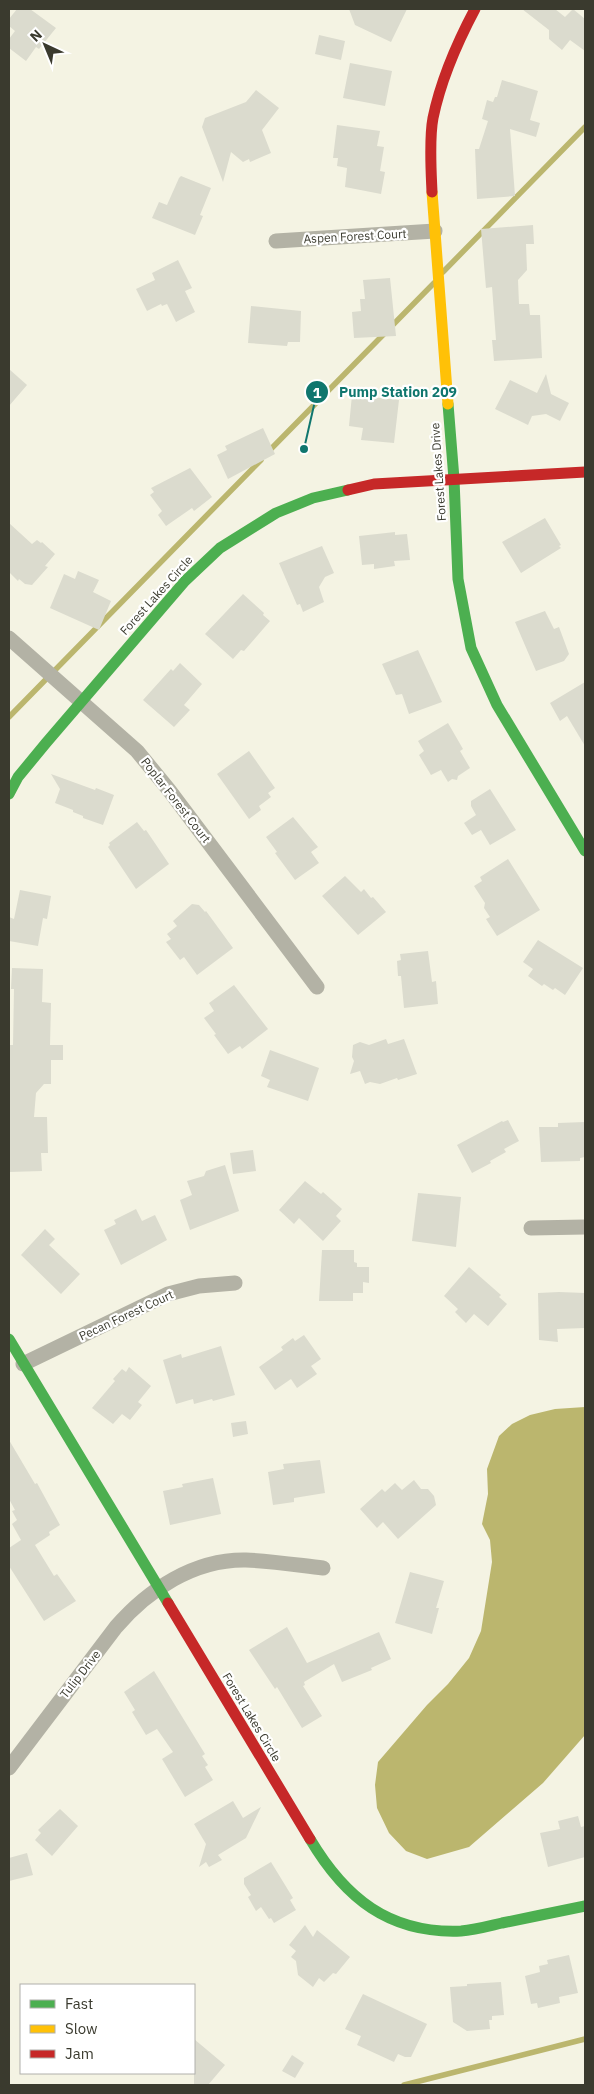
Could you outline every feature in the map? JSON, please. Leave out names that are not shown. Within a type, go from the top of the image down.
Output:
[{"type":"street","name":"Forest Lakes Drive","points":[[475,9],[454,52],[442,85],[433,119],[431,176],[454,479],[458,579],[471,648],[497,705],[585,851]]},
{"type":"street","name":"Aspen Forest Court","points":[[276,241],[434,231]]},
{"type":"street","name":"Forest Lakes Circle","points":[[9,794],[18,777],[203,563],[220,548],[276,513],[313,498],[374,484],[585,472]]},
{"type":"street","name":"Poplar Forest Court","points":[[9,638],[138,751],[317,987]]},
{"type":"street","points":[[531,1228],[585,1227]]},
{"type":"street","name":"Pecan Forest Court","points":[[23,1364],[168,1294],[199,1286],[235,1283]]},
{"type":"street","name":"Forest Lakes Circle","points":[[9,1339],[325,1865],[338,1881],[368,1907],[385,1917],[413,1928],[443,1932],[463,1931],[585,1906]]},
{"type":"street","name":"Tulip Drive","points":[[9,1768],[127,1614],[158,1588],[196,1569],[226,1562],[244,1560],[323,1568]]},
{"type":"shaded area","points":[[585,1407],[585,1735],[543,1783],[469,1847],[427,1859],[406,1851],[389,1833],[377,1808],[375,1785],[378,1762],[469,1658],[481,1631],[492,1562],[490,1540],[482,1524],[488,1494],[487,1469],[499,1436],[512,1424],[530,1415],[555,1409]]},
{"type":"building","points":[[17,9],[30,9],[56,28],[39,49],[36,47],[26,61],[9,48],[9,39],[15,31],[9,26],[9,19]]},
{"type":"building","points":[[349,9],[407,9],[391,42],[355,25]]},
{"type":"building","points":[[522,9],[555,9],[565,17],[573,9],[585,19],[585,51],[570,40],[562,50],[549,39],[549,30]]},
{"type":"building","points":[[319,35],[345,41],[341,60],[315,54]]},
{"type":"building","points":[[350,63],[392,71],[385,106],[343,98]]},
{"type":"building","points":[[502,80],[538,91],[530,120],[540,123],[536,137],[510,129],[515,196],[477,199],[475,149],[479,149],[488,121],[482,119],[487,100],[493,102],[495,97],[497,97]]},
{"type":"building","points":[[256,90],[279,108],[262,130],[271,153],[250,162],[249,159],[243,162],[231,152],[223,182],[202,127],[205,118],[246,102]]},
{"type":"building","points":[[337,125],[380,131],[377,146],[384,147],[380,171],[385,172],[381,194],[345,187],[347,168],[337,166],[338,158],[333,158]]},
{"type":"building","points":[[181,176],[211,188],[200,215],[203,216],[195,235],[152,218],[159,202],[167,205]]},
{"type":"building","points":[[533,225],[534,244],[526,244],[527,270],[518,280],[519,304],[529,304],[530,315],[540,315],[542,358],[494,361],[492,340],[496,340],[492,287],[486,288],[481,229]]},
{"type":"building","points":[[178,260],[192,288],[185,291],[195,312],[176,322],[167,304],[162,306],[161,304],[147,311],[136,289],[155,280],[152,273]]},
{"type":"building","points":[[390,278],[396,336],[354,338],[352,312],[361,311],[360,299],[365,299],[363,280]]},
{"type":"building","points":[[251,306],[301,311],[300,342],[288,342],[287,346],[248,343]]},
{"type":"building","points":[[9,369],[27,385],[9,406]]},
{"type":"building","points":[[546,374],[551,394],[569,403],[560,421],[546,414],[532,416],[528,425],[495,409],[510,380],[537,393]]},
{"type":"building","points":[[352,395],[399,400],[394,443],[361,440],[363,428],[349,426]]},
{"type":"building","points":[[263,428],[275,454],[228,479],[217,455],[227,450],[225,446]]},
{"type":"building","points":[[190,468],[212,497],[194,511],[192,508],[166,526],[158,515],[162,511],[150,495],[154,492],[151,488]]},
{"type":"building","points":[[545,518],[561,548],[521,573],[502,542]]},
{"type":"building","points":[[9,523],[32,544],[37,540],[42,542],[55,554],[45,566],[48,567],[32,585],[25,584],[19,579],[18,581],[9,572]]},
{"type":"building","points":[[395,532],[395,535],[407,534],[410,560],[394,561],[395,566],[374,569],[374,564],[362,565],[359,536]]},
{"type":"building","points":[[322,546],[334,573],[325,577],[319,587],[324,602],[303,612],[300,604],[297,605],[279,563]]},
{"type":"building","points":[[78,571],[99,580],[93,592],[111,601],[99,630],[50,608],[64,574],[75,579]]},
{"type":"building","points":[[243,594],[270,621],[244,651],[241,650],[233,659],[205,634]]},
{"type":"building","points":[[545,611],[554,629],[559,627],[569,654],[564,661],[536,671],[515,622]]},
{"type":"building","points":[[418,650],[442,702],[409,714],[402,694],[396,695],[382,664]]},
{"type":"building","points":[[180,663],[202,684],[184,705],[190,710],[174,727],[143,700],[171,669],[173,671]]},
{"type":"building","points":[[585,682],[585,746],[567,716],[560,721],[550,703]]},
{"type":"building","points":[[448,723],[463,749],[460,751],[470,768],[458,776],[457,780],[452,779],[448,782],[441,770],[431,775],[419,755],[424,751],[418,741]]},
{"type":"building","points":[[249,751],[275,788],[268,793],[271,797],[259,806],[261,810],[249,819],[217,774]]},
{"type":"building","points":[[51,774],[114,795],[103,825],[83,818],[83,816],[73,812],[73,810],[55,803],[60,789]]},
{"type":"building","points":[[490,789],[516,830],[490,845],[481,830],[472,835],[464,823],[476,815],[471,806],[471,801]]},
{"type":"building","points":[[293,817],[318,847],[311,852],[319,863],[295,880],[266,837]]},
{"type":"building","points":[[137,822],[144,831],[146,830],[169,864],[136,889],[108,847],[109,843]]},
{"type":"building","points":[[508,859],[540,910],[497,936],[486,919],[490,917],[484,908],[485,903],[474,886],[482,881],[480,877]]},
{"type":"building","points":[[345,876],[361,892],[364,889],[386,912],[358,935],[322,896]]},
{"type":"building","points":[[20,890],[51,896],[47,919],[43,918],[38,946],[9,941],[9,917],[14,919]]},
{"type":"building","points":[[192,904],[199,905],[206,911],[233,948],[197,975],[184,957],[180,960],[166,942],[171,939],[167,934],[177,926],[173,921]]},
{"type":"building","points":[[538,940],[583,968],[565,995],[555,988],[553,990],[544,984],[542,986],[528,976],[533,969],[523,962]]},
{"type":"building","points":[[428,951],[432,982],[436,981],[438,1004],[404,1008],[401,976],[398,976],[397,961],[401,960],[400,954]]},
{"type":"building","points":[[12,968],[43,969],[42,1002],[51,1003],[50,1045],[63,1045],[63,1060],[51,1060],[51,1084],[44,1084],[36,1093],[34,1117],[47,1117],[48,1153],[41,1153],[42,1171],[9,1172],[9,1045],[13,1045],[14,989],[11,989]]},
{"type":"building","points":[[234,985],[268,1029],[242,1049],[240,1046],[228,1054],[204,1018],[214,1011],[209,1003]]},
{"type":"building","points":[[386,1039],[388,1044],[404,1039],[417,1074],[380,1084],[370,1082],[365,1084],[360,1071],[350,1074],[354,1061],[352,1057],[353,1045],[360,1042],[369,1045]]},
{"type":"building","points":[[270,1050],[319,1068],[308,1101],[267,1087],[270,1080],[261,1076]]},
{"type":"building","points":[[508,1120],[519,1141],[504,1149],[506,1152],[490,1161],[491,1163],[472,1173],[457,1145],[502,1121]]},
{"type":"building","points":[[585,1122],[585,1157],[580,1158],[580,1161],[541,1162],[539,1127],[558,1127],[558,1123]]},
{"type":"building","points":[[253,1150],[256,1171],[233,1174],[230,1153]]},
{"type":"building","points":[[225,1165],[239,1211],[190,1230],[180,1200],[192,1195],[187,1181],[204,1176],[206,1171]]},
{"type":"building","points":[[305,1181],[321,1194],[323,1192],[342,1209],[336,1216],[341,1221],[323,1241],[299,1218],[294,1224],[279,1210]]},
{"type":"building","points":[[418,1193],[461,1197],[456,1247],[412,1241]]},
{"type":"building","points":[[136,1209],[142,1221],[155,1215],[167,1240],[121,1265],[104,1230],[116,1224],[114,1220]]},
{"type":"building","points":[[45,1229],[55,1239],[49,1245],[80,1274],[61,1294],[21,1255]]},
{"type":"building","points":[[322,1250],[354,1250],[354,1262],[357,1263],[357,1267],[369,1267],[369,1283],[363,1282],[363,1293],[353,1293],[353,1301],[319,1301]]},
{"type":"building","points":[[469,1267],[501,1295],[499,1297],[507,1304],[488,1326],[474,1314],[466,1323],[455,1312],[458,1309],[444,1296]]},
{"type":"building","points":[[538,1293],[585,1293],[585,1328],[557,1329],[558,1342],[539,1340]]},
{"type":"building","points":[[304,1335],[321,1359],[311,1366],[317,1374],[297,1388],[291,1379],[275,1390],[259,1367],[283,1350],[281,1347],[293,1338],[295,1341]]},
{"type":"building","points":[[221,1346],[235,1395],[194,1404],[193,1399],[176,1404],[163,1360],[181,1354],[182,1358]]},
{"type":"building","points":[[129,1367],[151,1386],[138,1402],[142,1405],[130,1420],[122,1414],[113,1424],[92,1408],[115,1381],[113,1379],[122,1369],[126,1372]]},
{"type":"building","points":[[246,1421],[248,1434],[233,1437],[231,1423]]},
{"type":"building","points":[[9,1440],[35,1484],[37,1483],[60,1525],[49,1532],[50,1535],[35,1545],[54,1576],[57,1574],[76,1601],[44,1621],[9,1566],[9,1548],[21,1540],[12,1524],[17,1520],[12,1511],[15,1510],[9,1499]]},
{"type":"building","points":[[320,1460],[325,1493],[294,1498],[294,1502],[273,1505],[268,1472],[284,1469],[283,1464]]},
{"type":"building","points":[[213,1478],[221,1514],[170,1525],[163,1491],[183,1487],[182,1484]]},
{"type":"building","points":[[414,1480],[421,1489],[428,1489],[434,1496],[436,1505],[398,1539],[383,1522],[377,1528],[360,1509],[382,1489],[385,1492],[395,1483],[402,1490]]},
{"type":"building","points":[[410,1572],[444,1581],[436,1608],[439,1608],[432,1634],[395,1623]]},
{"type":"building","points":[[287,1627],[307,1663],[379,1632],[391,1659],[371,1668],[372,1670],[342,1682],[334,1664],[304,1682],[305,1685],[303,1686],[322,1716],[302,1728],[277,1687],[275,1689],[249,1650]]},
{"type":"building","points":[[154,1671],[205,1754],[202,1756],[208,1765],[205,1767],[213,1780],[185,1797],[162,1759],[173,1752],[157,1729],[146,1735],[132,1712],[135,1710],[124,1692]]},
{"type":"building","points":[[233,1801],[243,1818],[261,1807],[246,1838],[218,1855],[222,1860],[209,1867],[206,1862],[199,1867],[206,1844],[194,1824]]},
{"type":"building","points":[[60,1809],[78,1826],[52,1856],[35,1840],[41,1833],[38,1830]]},
{"type":"building","points":[[578,1816],[581,1827],[585,1826],[585,1857],[548,1867],[540,1833],[560,1829],[558,1821]]},
{"type":"building","points":[[27,1853],[33,1875],[9,1881],[9,1858]]},
{"type":"building","points":[[271,1862],[293,1898],[290,1900],[296,1910],[274,1923],[261,1907],[256,1911],[248,1897],[251,1895],[244,1884],[244,1878]]},
{"type":"building","points":[[305,1925],[313,1937],[317,1930],[350,1957],[336,1974],[333,1973],[324,1982],[319,1978],[313,1987],[298,1975],[296,1961],[291,1957],[296,1951],[289,1945]]},
{"type":"building","points":[[569,1955],[578,1993],[559,1997],[560,2003],[538,2008],[537,2003],[531,2004],[525,1976],[540,1972],[539,1966],[548,1964],[547,1960]]},
{"type":"building","points":[[501,1982],[504,2015],[492,2016],[492,2020],[489,2020],[490,2029],[467,2031],[453,2022],[450,1987]]},
{"type":"building","points":[[363,1994],[427,2024],[411,2057],[398,2054],[394,2062],[357,2045],[361,2036],[345,2029]]},
{"type":"building","points":[[195,2040],[225,2065],[208,2085],[194,2085]]},
{"type":"building","points":[[292,2055],[304,2063],[295,2078],[282,2071]]},
{"type":"waterway","points":[[443,272],[585,127]]},
{"type":"waterway","points":[[267,453],[434,283]]},
{"type":"waterway","points":[[9,717],[261,460]]},
{"type":"waterway","points":[[404,2085],[585,2039]]},
{"type":"traffic: fast","points":[[448,404],[454,479],[458,579],[471,648],[497,705],[585,851]]},
{"type":"traffic: fast","points":[[9,794],[18,777],[46,743],[185,581],[220,548],[276,513],[313,498],[348,490]]},
{"type":"traffic: fast","points":[[9,1339],[168,1603]]},
{"type":"traffic: fast","points":[[310,1839],[338,1879],[354,1895],[391,1919],[412,1926],[435,1930],[461,1931],[585,1906]]},
{"type":"traffic: slow","points":[[432,192],[448,404]]},
{"type":"traffic: jam","points":[[432,192],[431,135],[436,104],[450,62],[475,9]]},
{"type":"traffic: jam","points":[[348,490],[374,484],[585,472]]},
{"type":"traffic: jam","points":[[168,1603],[310,1839]]},
{"type":"place","name":"Pump Station 209","points":[[304,449]]}]
